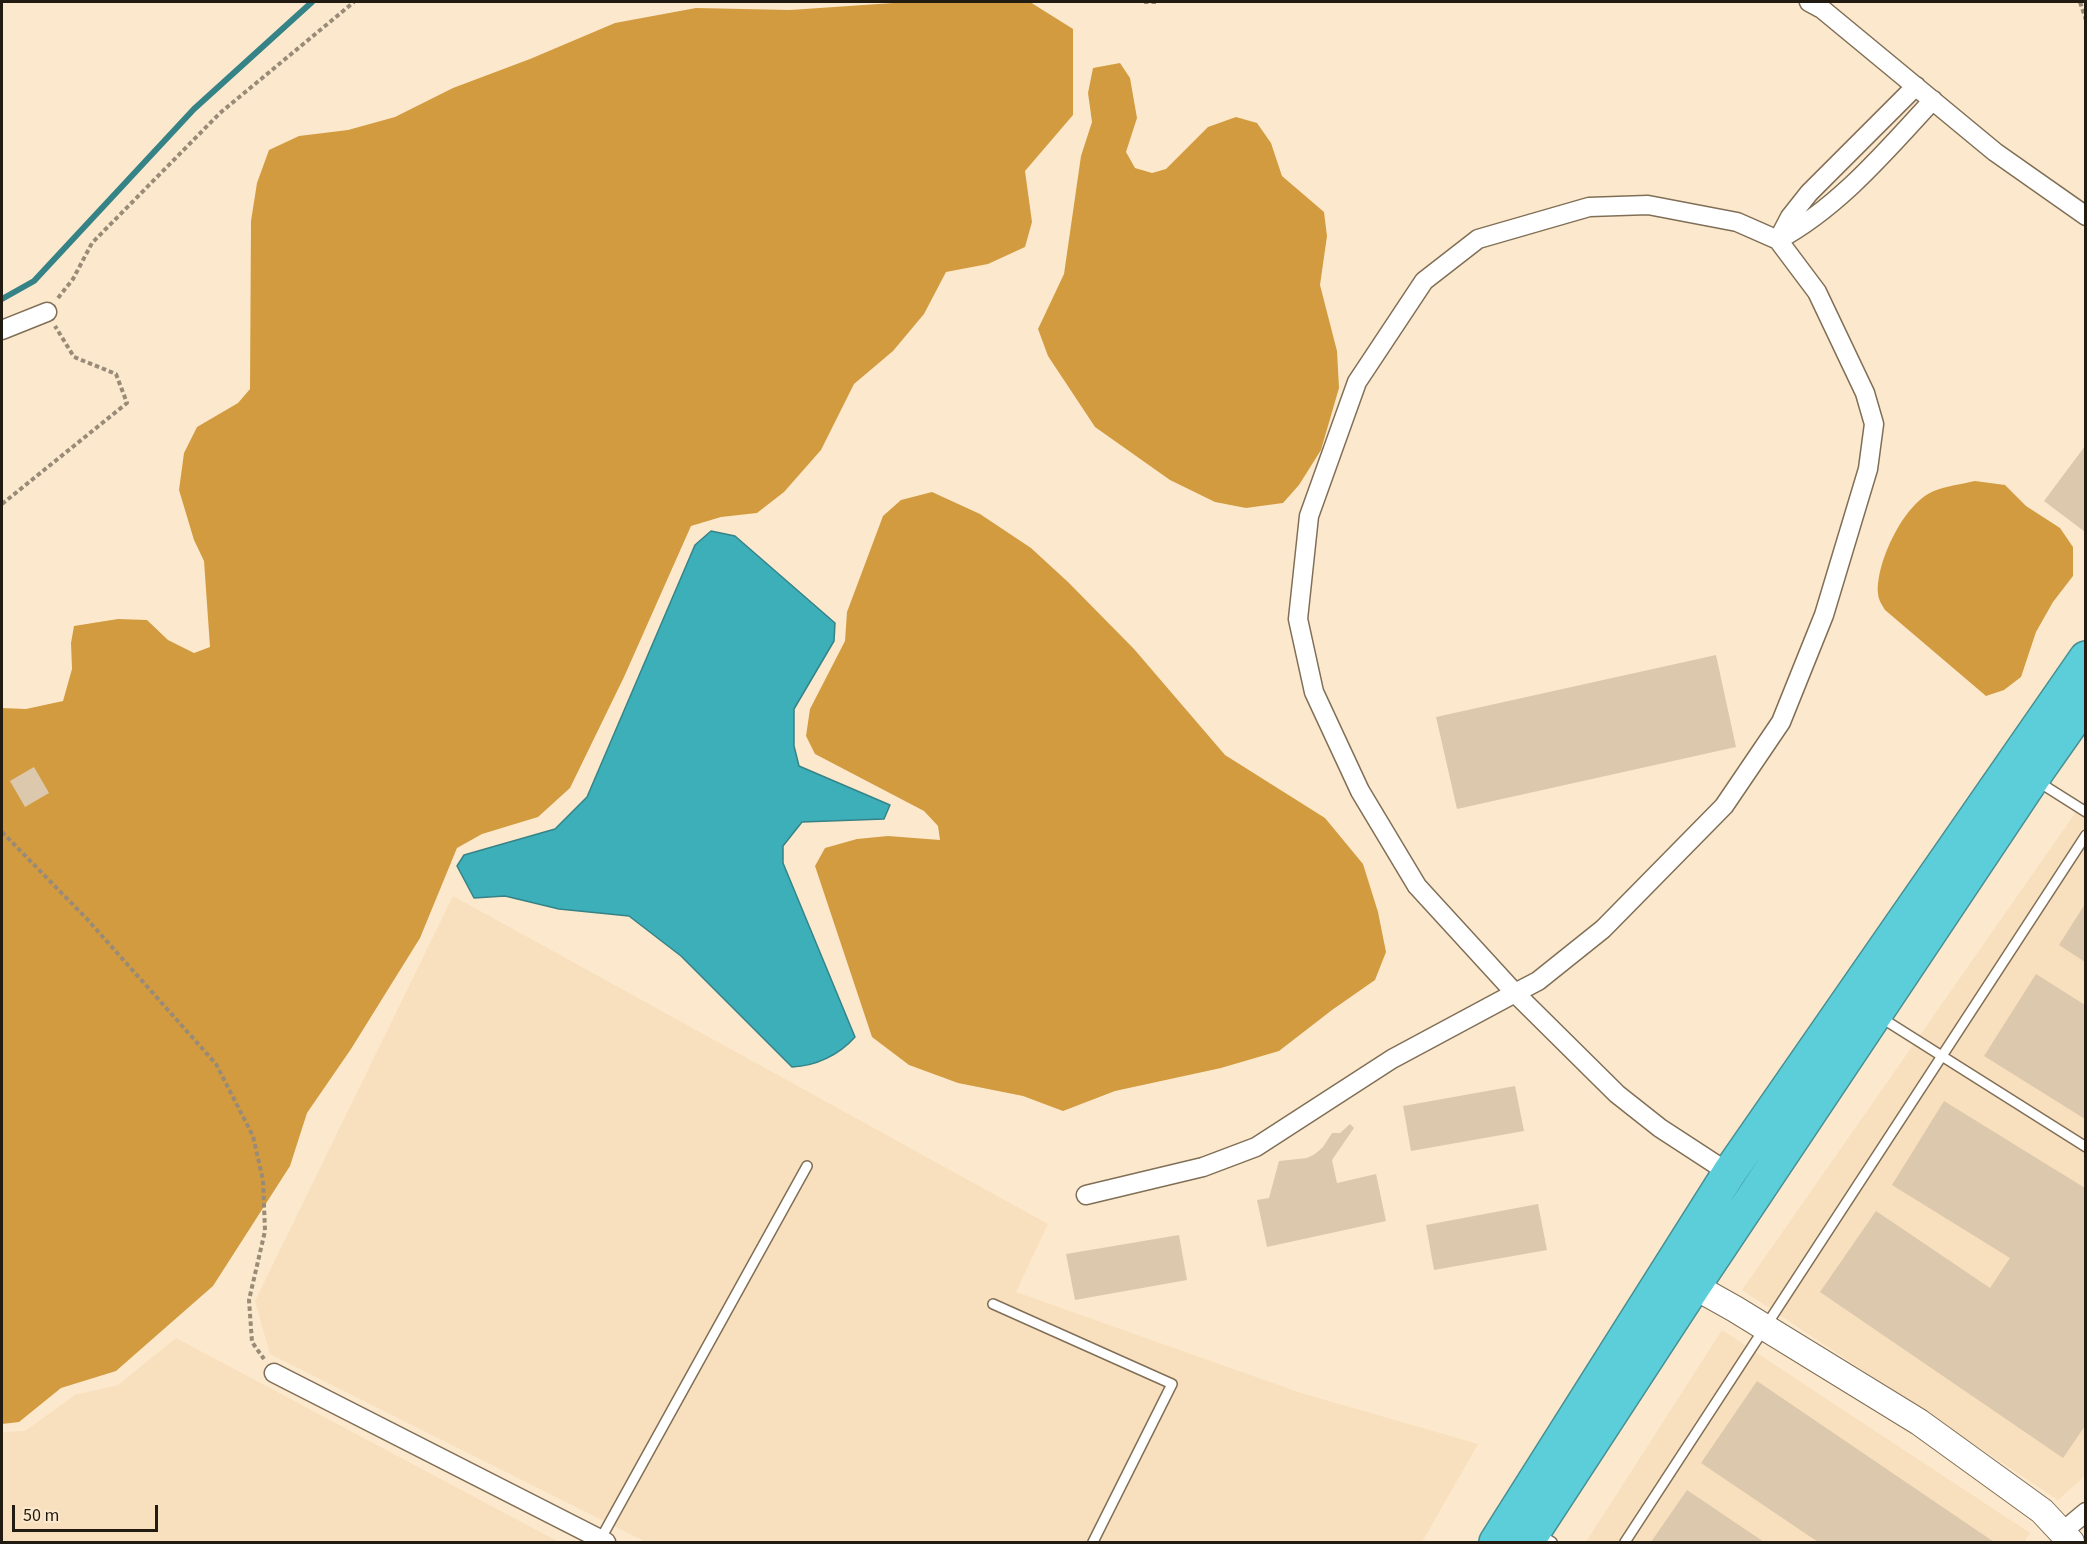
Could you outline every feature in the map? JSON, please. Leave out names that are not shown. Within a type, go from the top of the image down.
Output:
[{"type":"highway","points":[[1496,1542],[1729,1173],[2085,658]]},
{"type":"highway","points":[[1538,1539],[1694,1286],[2085,702]]},
{"type":"street","points":[[1809,2],[1822,9],[1995,152],[2085,216]]},
{"type":"street","points":[[1778,240],[1790,217],[1809,193],[1916,86]]},
{"type":"street","points":[[1778,240],[1818,216],[1932,100]]},
{"type":"street","points":[[1086,1195],[1203,1167],[1256,1147],[1392,1059],[1515,993],[1538,981],[1603,928],[1724,806],[1781,722],[1824,615],[1868,469],[1874,424],[1865,393],[1817,292],[1778,240],[1737,222],[1648,205],[1589,207],[1478,239],[1424,282],[1357,382],[1309,516],[1298,619],[1314,692],[1360,791],[1417,885],[1515,993],[1617,1094],[1660,1128],[1729,1173]]},
{"type":"street","points":[[2,330],[46,312]]},
{"type":"street","points":[[1694,1286],[1765,1327],[1918,1422],[2042,1511],[2067,1537],[2085,1512]]},
{"type":"street","points":[[274,1373],[603,1541]]},
{"type":"lane","points":[[2033,778],[2085,812]]},
{"type":"lane","points":[[1625,1542],[2085,835]]},
{"type":"lane","points":[[1875,1014],[2085,1147]]},
{"type":"lane","points":[[603,1541],[807,1167]]},
{"type":"lane","points":[[993,1304],[1172,1384],[1093,1542]]},
{"type":"path","points":[[2,504],[128,403],[116,374],[74,357],[46,312],[73,279],[92,243],[220,113],[354,2]]},
{"type":"path","points":[[1144,2],[1157,2]]},
{"type":"path","points":[[2080,2],[2085,20]]},
{"type":"path","points":[[2,832],[87,919],[216,1064],[253,1136],[263,1180],[265,1231],[249,1300],[252,1342],[274,1373]]},
{"type":"shaded area","points":[[908,2],[1030,2],[1073,29],[1073,115],[1025,171],[1032,222],[1025,247],[988,264],[946,272],[924,314],[893,351],[854,384],[821,450],[784,492],[757,513],[721,517],[691,526],[624,677],[570,788],[538,817],[482,834],[457,848],[420,938],[351,1049],[307,1113],[290,1166],[213,1286],[116,1371],[61,1388],[19,1422],[2,1424],[2,708],[26,709],[63,701],[72,669],[71,643],[74,626],[118,619],[147,620],[168,640],[194,653],[210,647],[204,561],[194,540],[179,490],[184,453],[197,427],[238,403],[250,389],[251,221],[257,183],[269,150],[299,136],[348,130],[395,117],[453,88],[615,23],[696,8],[790,10]]},
{"type":"shaded area","points":[[1120,63],[1130,78],[1137,118],[1126,152],[1135,168],[1152,173],[1166,169],[1208,127],[1236,117],[1257,123],[1271,143],[1282,176],[1324,212],[1327,236],[1320,285],[1337,351],[1339,388],[1321,450],[1299,485],[1283,503],[1246,508],[1215,502],[1170,480],[1095,427],[1048,356],[1038,329],[1064,274],[1081,156],[1092,122],[1088,93],[1093,68]]},
{"type":"shaded area","points":[[1975,481],[2005,485],[2026,506],[2060,528],[2073,547],[2073,576],[2053,602],[2036,632],[2021,677],[2004,690],[1986,696],[1885,610],[1878,593],[1887,550],[1912,508],[1934,491]]},
{"type":"shaded area","points":[[932,492],[980,514],[1031,548],[1134,649],[1225,755],[1325,818],[1363,864],[1378,912],[1386,952],[1375,980],[1279,1051],[1221,1068],[1115,1091],[1063,1111],[1023,1096],[958,1083],[909,1065],[872,1037],[815,866],[825,848],[857,839],[888,836],[940,840],[938,826],[924,811],[815,754],[806,736],[810,709],[845,641],[847,612],[883,516],[901,500]]},
{"type":"shaded area","points":[[2085,799],[2085,1476],[2058,1500],[1742,1290]]},
{"type":"shaded area","points":[[453,896],[1048,1224],[1016,1292],[1301,1393],[1478,1444],[1422,1542],[646,1542],[270,1354],[255,1301]]},
{"type":"shaded area","points":[[1722,1330],[2030,1533],[2024,1542],[1586,1542]]},
{"type":"shaded area","points":[[176,1338],[559,1542],[2,1542],[2,1432],[25,1431],[75,1395],[118,1385]]},
{"type":"water","points":[[711,531],[735,536],[835,623],[834,641],[794,709],[794,746],[799,766],[890,805],[884,819],[802,822],[783,846],[783,863],[855,1037],[834,1054],[818,1062],[801,1066],[792,1067],[681,956],[629,916],[559,909],[505,896],[474,898],[457,866],[464,855],[555,829],[587,797],[695,545]]},
{"type":"building","points":[[2085,446],[2085,532],[2044,501]]},
{"type":"building","points":[[1716,655],[1736,747],[1457,809],[1436,717]]},
{"type":"building","points":[[34,767],[49,793],[25,807],[10,781]]},
{"type":"building","points":[[2085,904],[2085,962],[2059,945]]},
{"type":"building","points":[[2036,974],[2085,1005],[2085,1119],[1984,1056]]},
{"type":"building","points":[[1515,1086],[1524,1131],[1411,1151],[1403,1106]]},
{"type":"building","points":[[1944,1101],[2085,1188],[2085,1426],[2063,1458],[1820,1292],[1876,1211],[1990,1288],[2010,1258],[1892,1185]]},
{"type":"building","points":[[1350,1124],[1354,1128],[1332,1160],[1337,1183],[1376,1174],[1386,1221],[1267,1247],[1257,1200],[1269,1198],[1279,1161],[1307,1158],[1315,1154],[1323,1147],[1332,1133],[1340,1133]]},
{"type":"building","points":[[1538,1204],[1547,1250],[1434,1270],[1426,1225]]},
{"type":"building","points":[[1179,1235],[1187,1280],[1075,1300],[1066,1254]]},
{"type":"building","points":[[1757,1381],[1994,1542],[1818,1542],[1701,1463]]},
{"type":"building","points":[[1687,1490],[1764,1542],[1651,1542]]},
{"type":"waterway","points":[[2,299],[34,281],[194,109],[312,2]]}]
